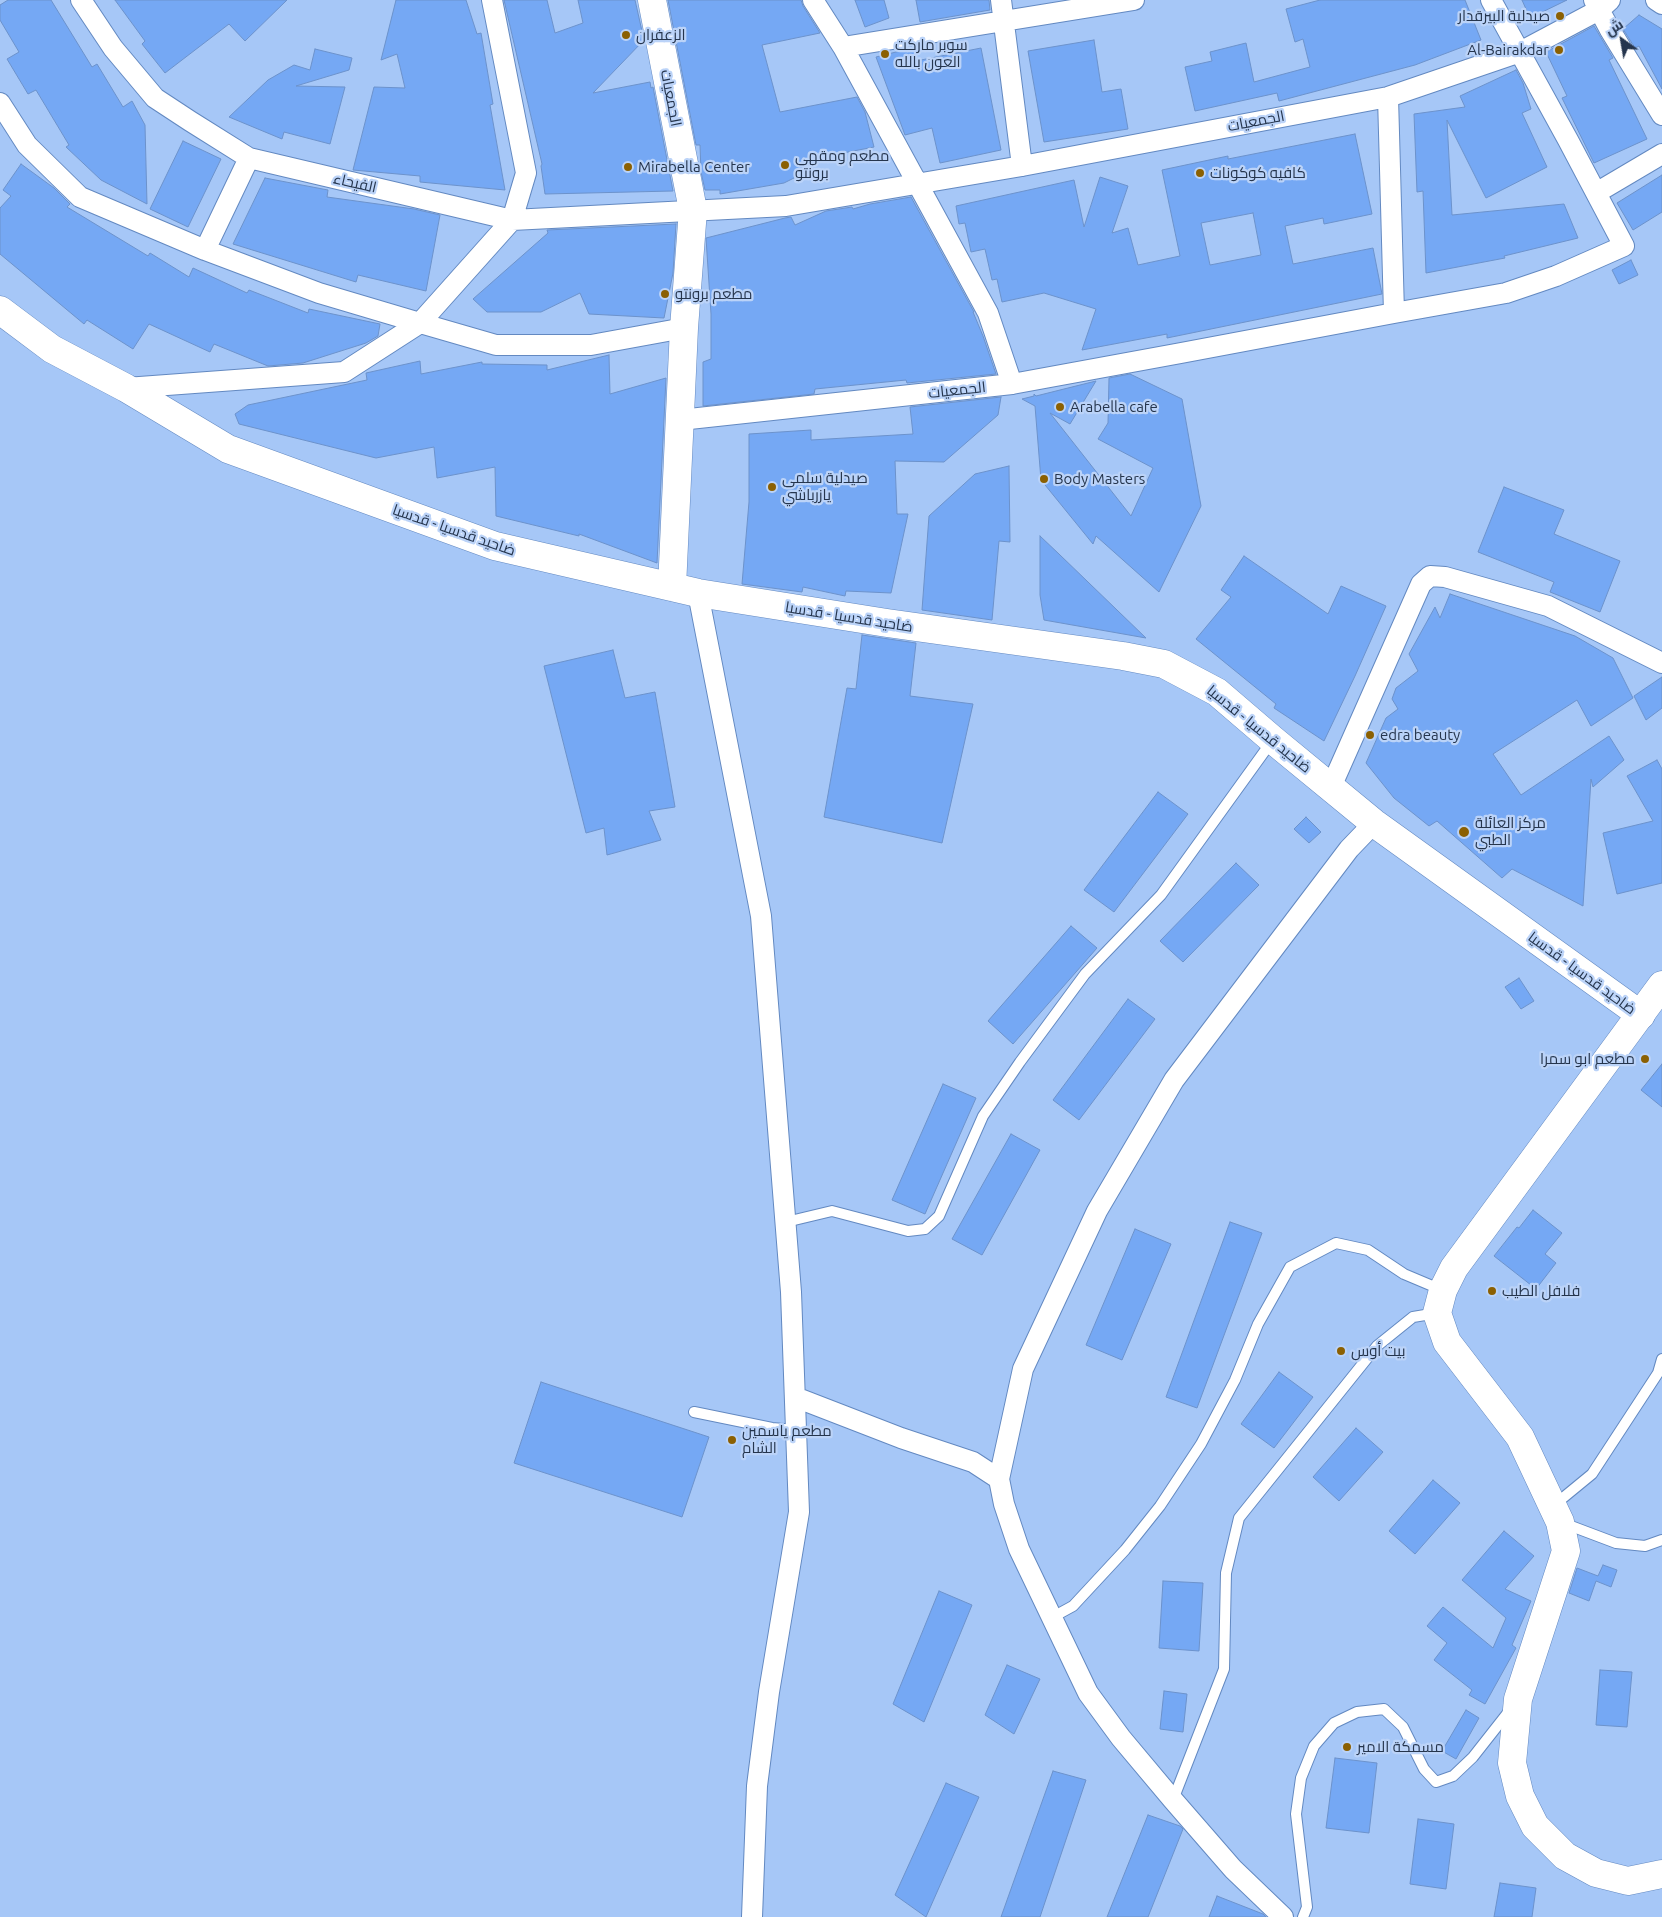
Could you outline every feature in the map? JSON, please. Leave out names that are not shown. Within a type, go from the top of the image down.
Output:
[{"type":"main road","name":"الجمعيات","points":[[652,0],[693,210]]},
{"type":"main road","points":[[685,590],[680,420],[684,328],[693,210]]},
{"type":"main road","name":"ضاحيد قدسيا - قدسيا","points":[[0,310],[52,349],[126,388],[228,449],[486,543],[685,590],[887,623],[1123,656],[1164,664],[1217,692],[1374,823],[1641,1015]]},
{"type":"main road","points":[[1662,985],[1454,1268],[1440,1302],[1447,1342],[1520,1437],[1556,1514],[1566,1551],[1518,1700],[1512,1763],[1520,1796],[1535,1826],[1565,1856],[1596,1873],[1628,1881],[1662,1874]]},
{"type":"street","name":"الفيحاء","points":[[81,0],[113,48],[155,98],[249,158],[512,220],[693,210]]},
{"type":"street","points":[[126,388],[344,372],[420,323],[512,220],[526,173],[492,0]]},
{"type":"street","points":[[813,0],[843,47],[988,313],[1012,384]]},
{"type":"street","points":[[1001,0],[1022,166]]},
{"type":"street","points":[[843,47],[1134,0]]},
{"type":"street","points":[[1491,0],[1596,193],[1662,154]]},
{"type":"street","points":[[1656,0],[1662,4]]},
{"type":"street","points":[[1601,3],[1662,115]]},
{"type":"street","name":"الجمعيات","points":[[693,210],[786,206],[1022,166],[1388,97],[1520,52],[1601,3]]},
{"type":"street","points":[[1388,97],[1394,313]]},
{"type":"street","points":[[0,103],[27,145],[80,197],[205,250],[319,293],[496,345],[590,345],[684,328]]},
{"type":"street","points":[[205,250],[249,158]]},
{"type":"street","name":"الجمعيات","points":[[680,420],[1012,384],[1506,294],[1556,276],[1624,246],[1596,193]]},
{"type":"street","points":[[1331,787],[1421,584],[1430,576],[1445,577],[1548,606],[1662,663]]},
{"type":"street","points":[[685,590],[761,916],[791,1292],[799,1512],[769,1692],[757,1786],[752,1917]]},
{"type":"street","points":[[1283,1917],[1233,1869],[1121,1738],[1088,1693],[1019,1549],[1004,1504],[1000,1479],[1023,1369],[1097,1211],[1174,1080],[1349,849],[1374,823]]},
{"type":"street","points":[[795,1397],[901,1438],[973,1462],[1000,1479]]},
{"type":"lane","points":[[786,1222],[832,1211],[908,1231],[925,1229],[939,1216],[982,1116],[1085,974],[1160,895],[1273,740]]},
{"type":"lane","points":[[1051,1618],[1073,1606],[1125,1550],[1160,1506],[1201,1444],[1235,1380],[1258,1324],[1290,1267],[1336,1243],[1368,1250],[1404,1274],[1440,1302],[1413,1317],[1377,1346],[1240,1518],[1226,1573],[1224,1669],[1173,1800]]},
{"type":"lane","points":[[1662,1359],[1660,1376],[1592,1474],[1556,1514],[1616,1543],[1645,1546],[1662,1540]]},
{"type":"lane","points":[[694,1412],[772,1428],[796,1430]]},
{"type":"lane","points":[[1303,1917],[1307,1908],[1296,1814],[1301,1778],[1314,1746],[1334,1723],[1357,1712],[1384,1709],[1403,1727],[1424,1769],[1436,1782],[1453,1776],[1473,1757],[1518,1700]]},
{"type":"building","points":[[8,0],[51,0],[92,67],[97,64],[123,107],[132,101],[145,125],[147,204],[101,180],[66,147],[69,145],[36,90],[28,94],[7,59],[19,52],[0,20],[0,5]]},
{"type":"building","points":[[115,0],[287,0],[245,41],[229,24],[165,73],[142,44],[145,41]]},
{"type":"building","points":[[396,0],[466,0],[477,34],[481,33],[493,104],[490,105],[505,190],[420,182],[420,176],[353,170],[374,87],[405,88],[397,54],[381,60]]},
{"type":"building","points":[[504,0],[547,0],[555,33],[583,23],[578,0],[635,0],[644,40],[593,93],[650,82],[651,88],[653,87],[673,191],[545,194],[542,164]]},
{"type":"building","points":[[668,0],[801,0],[820,33],[762,45],[780,112],[857,97],[865,112],[874,147],[802,161],[808,171],[784,183],[720,194],[720,190],[705,190],[701,172],[700,145],[696,145]]},
{"type":"building","points":[[855,0],[884,0],[889,18],[865,27]]},
{"type":"building","points":[[916,0],[989,0],[990,10],[920,22]]},
{"type":"building","points":[[1320,0],[1465,0],[1481,40],[1415,65],[1279,101],[1277,93],[1195,111],[1185,67],[1212,61],[1210,52],[1246,43],[1254,82],[1310,67],[1303,39],[1295,42],[1286,9]]},
{"type":"building","points":[[1522,0],[1567,0],[1530,18]]},
{"type":"building","points":[[1639,15],[1662,29],[1662,89],[1639,46],[1635,48],[1623,29]]},
{"type":"building","points":[[1594,26],[1613,58],[1609,60],[1647,139],[1594,163],[1562,98],[1567,96],[1546,52]]},
{"type":"building","points":[[1094,40],[1102,92],[1121,89],[1128,129],[1044,142],[1028,51]]},
{"type":"building","points":[[916,47],[916,61],[981,48],[1001,150],[940,163],[932,128],[905,135],[876,57]]},
{"type":"building","points":[[315,49],[352,58],[349,70],[296,86],[345,87],[330,144],[284,132],[282,139],[229,117],[268,80],[294,65],[310,70]]},
{"type":"building","points":[[1516,70],[1523,83],[1531,109],[1522,113],[1547,167],[1486,198],[1447,120],[1452,215],[1564,204],[1578,238],[1504,256],[1505,258],[1426,273],[1423,191],[1417,192],[1414,114],[1465,107],[1460,96]]},
{"type":"building","points":[[1355,134],[1372,214],[1324,224],[1323,218],[1285,226],[1293,264],[1373,248],[1382,294],[1167,338],[1167,334],[1082,350],[1096,309],[1044,293],[1002,302],[997,279],[992,280],[985,249],[971,252],[965,223],[959,224],[956,206],[1074,180],[1084,227],[1100,177],[1128,186],[1112,233],[1128,228],[1138,265],[1180,256],[1162,170],[1228,156],[1228,159]],"holes":[[[1253,213],[1261,255],[1210,265],[1201,223]]]},
{"type":"building","points":[[183,141],[221,159],[188,227],[150,209]]},
{"type":"building","points":[[21,164],[54,188],[70,204],[67,207],[148,256],[150,253],[189,277],[193,268],[247,293],[249,290],[308,313],[309,309],[380,324],[378,336],[366,343],[303,363],[268,366],[214,344],[210,352],[149,324],[133,349],[87,320],[84,324],[0,254],[0,208],[11,196],[3,190]]},
{"type":"building","points":[[1662,175],[1662,212],[1633,230],[1617,203]]},
{"type":"building","points":[[265,178],[328,190],[327,197],[414,209],[440,215],[426,291],[358,275],[356,282],[233,244]]},
{"type":"building","points":[[911,197],[974,312],[996,374],[907,383],[906,380],[815,389],[814,394],[703,406],[703,362],[711,359],[711,314],[706,238],[791,217],[795,225],[826,211],[852,207],[853,209]]},
{"type":"building","points":[[676,224],[673,273],[664,318],[589,314],[580,293],[541,312],[487,312],[473,299],[548,233],[547,230]]},
{"type":"building","points":[[1631,260],[1638,275],[1619,284],[1612,270]]},
{"type":"building","points":[[609,355],[610,394],[666,378],[657,563],[579,534],[579,536],[496,516],[495,467],[437,478],[434,447],[376,458],[239,424],[235,414],[248,405],[367,380],[366,373],[420,361],[421,374],[482,362],[482,364],[547,365],[547,370]]},
{"type":"building","points":[[1130,374],[1182,399],[1201,506],[1159,592],[1096,536],[1093,544],[1041,480],[1035,406],[1022,399],[1034,396],[1034,394],[1036,396],[1096,381],[1070,424],[1050,413],[1131,516],[1153,468],[1098,439],[1108,423],[1109,378]]},
{"type":"building","points":[[1001,397],[998,415],[944,462],[895,461],[897,514],[908,514],[891,593],[846,591],[845,596],[803,587],[802,592],[742,584],[749,502],[749,434],[811,430],[811,440],[913,434],[910,407]]},
{"type":"building","points":[[1009,466],[1010,542],[999,541],[992,620],[922,610],[929,516],[975,474]]},
{"type":"building","points":[[1504,487],[1564,510],[1554,534],[1620,561],[1600,612],[1550,592],[1554,582],[1478,552]]},
{"type":"building","points":[[1040,536],[1146,638],[1044,620],[1040,595]]},
{"type":"building","points":[[1244,556],[1328,614],[1341,586],[1386,606],[1324,741],[1274,708],[1276,704],[1196,639],[1231,597],[1221,590]]},
{"type":"building","points":[[1450,594],[1575,636],[1613,658],[1633,698],[1591,726],[1577,700],[1493,754],[1521,795],[1609,736],[1624,760],[1593,787],[1591,779],[1583,906],[1512,869],[1502,878],[1437,821],[1429,826],[1394,798],[1366,763],[1386,718],[1398,709],[1392,699],[1396,688],[1418,671],[1409,654],[1435,607],[1440,618]]},
{"type":"building","points":[[862,635],[916,643],[910,696],[973,704],[942,843],[824,817],[847,688],[856,689]]},
{"type":"building","points":[[613,650],[625,698],[655,692],[675,807],[649,811],[661,840],[607,855],[604,828],[586,833],[544,666]]},
{"type":"building","points":[[1662,677],[1662,708],[1646,720],[1634,696]]},
{"type":"building","points":[[1657,760],[1662,769],[1662,883],[1617,894],[1603,833],[1653,821],[1627,776]]},
{"type":"building","points":[[1158,792],[1188,814],[1114,912],[1084,890]]},
{"type":"building","points":[[1306,817],[1321,832],[1309,843],[1294,829]]},
{"type":"building","points":[[1236,863],[1259,885],[1183,962],[1160,941]]},
{"type":"building","points":[[1071,926],[1097,948],[1013,1044],[988,1021]]},
{"type":"building","points":[[1519,978],[1534,1001],[1521,1009],[1505,987]]},
{"type":"building","points":[[1128,999],[1155,1019],[1079,1120],[1053,1100]]},
{"type":"building","points":[[1662,1064],[1662,1107],[1641,1090]]},
{"type":"building","points":[[943,1084],[976,1098],[925,1214],[892,1200]]},
{"type":"building","points":[[1011,1134],[1040,1150],[982,1255],[952,1239]]},
{"type":"building","points":[[1533,1210],[1562,1233],[1545,1254],[1556,1263],[1536,1289],[1494,1256]]},
{"type":"building","points":[[1230,1222],[1262,1233],[1197,1408],[1166,1397]]},
{"type":"building","points":[[1135,1229],[1171,1244],[1122,1360],[1086,1345]]},
{"type":"building","points":[[1279,1372],[1313,1397],[1274,1448],[1241,1424]]},
{"type":"building","points":[[541,1382],[709,1437],[682,1517],[514,1463]]},
{"type":"building","points":[[1356,1428],[1383,1452],[1339,1501],[1313,1477]]},
{"type":"building","points":[[1433,1480],[1460,1503],[1415,1554],[1389,1531]]},
{"type":"building","points":[[1504,1531],[1534,1556],[1505,1589],[1531,1601],[1512,1645],[1516,1648],[1485,1704],[1469,1695],[1472,1690],[1434,1660],[1447,1643],[1427,1626],[1443,1607],[1493,1648],[1506,1618],[1462,1580]]},
{"type":"building","points":[[1603,1565],[1617,1570],[1611,1587],[1596,1581],[1589,1601],[1569,1593],[1577,1568],[1598,1576]]},
{"type":"building","points":[[1163,1581],[1203,1583],[1199,1651],[1159,1648]]},
{"type":"building","points":[[939,1591],[972,1605],[924,1722],[893,1704]]},
{"type":"building","points":[[1007,1665],[1040,1679],[1014,1734],[985,1715]]},
{"type":"building","points":[[1600,1670],[1632,1672],[1627,1727],[1596,1725]]},
{"type":"building","points":[[1164,1691],[1187,1694],[1183,1732],[1160,1729]]},
{"type":"building","points":[[1466,1710],[1479,1718],[1456,1759],[1442,1751]]},
{"type":"building","points":[[1335,1758],[1377,1763],[1369,1833],[1326,1828]]},
{"type":"building","points":[[1053,1771],[1086,1780],[1040,1917],[1001,1917]]},
{"type":"building","points":[[946,1783],[979,1797],[926,1917],[895,1895]]},
{"type":"building","points":[[1148,1815],[1180,1826],[1183,1829],[1148,1917],[1107,1917]]},
{"type":"building","points":[[1418,1819],[1454,1824],[1446,1889],[1410,1884]]},
{"type":"building","points":[[1500,1883],[1536,1888],[1532,1917],[1494,1917]]},
{"type":"building","points":[[1217,1896],[1263,1914],[1266,1917],[1209,1917]]},
{"type":"place","name":"صيدلية البيرقدار","points":[[1560,16]]},
{"type":"place","name":"الزعفران","points":[[626,35]]},
{"type":"place","name":"Al-Bairakdar","points":[[1559,50]]},
{"type":"place","name":"سوبر ماركت العون بالله","points":[[885,54]]},
{"type":"place","name":"مطعم ومقهى برونتو","points":[[785,165]]},
{"type":"place","name":"Mirabella Center","points":[[628,167]]},
{"type":"place","name":"كافيه كوكونات","points":[[1200,173]]},
{"type":"place","name":"مطعم برونتو","points":[[665,294]]},
{"type":"place","name":"Arabella cafe","points":[[1060,407]]},
{"type":"place","name":"Body Masters","points":[[1044,479]]},
{"type":"place","name":"صيدلية سلمى يازرباشي","points":[[772,487]]},
{"type":"place","name":"edra beauty","points":[[1370,735]]},
{"type":"place","name":"مركز العائلة الطبي","points":[[1464,832]]},
{"type":"place","name":"مطعم ابو سمرا","points":[[1645,1059]]},
{"type":"place","name":"فلافل الطيب","points":[[1492,1291]]},
{"type":"place","name":"بيت أوس","points":[[1341,1351]]},
{"type":"place","name":"مطعم ياسمين الشام","points":[[732,1440]]},
{"type":"place","name":"مسمكة الامير","points":[[1347,1747]]}]
